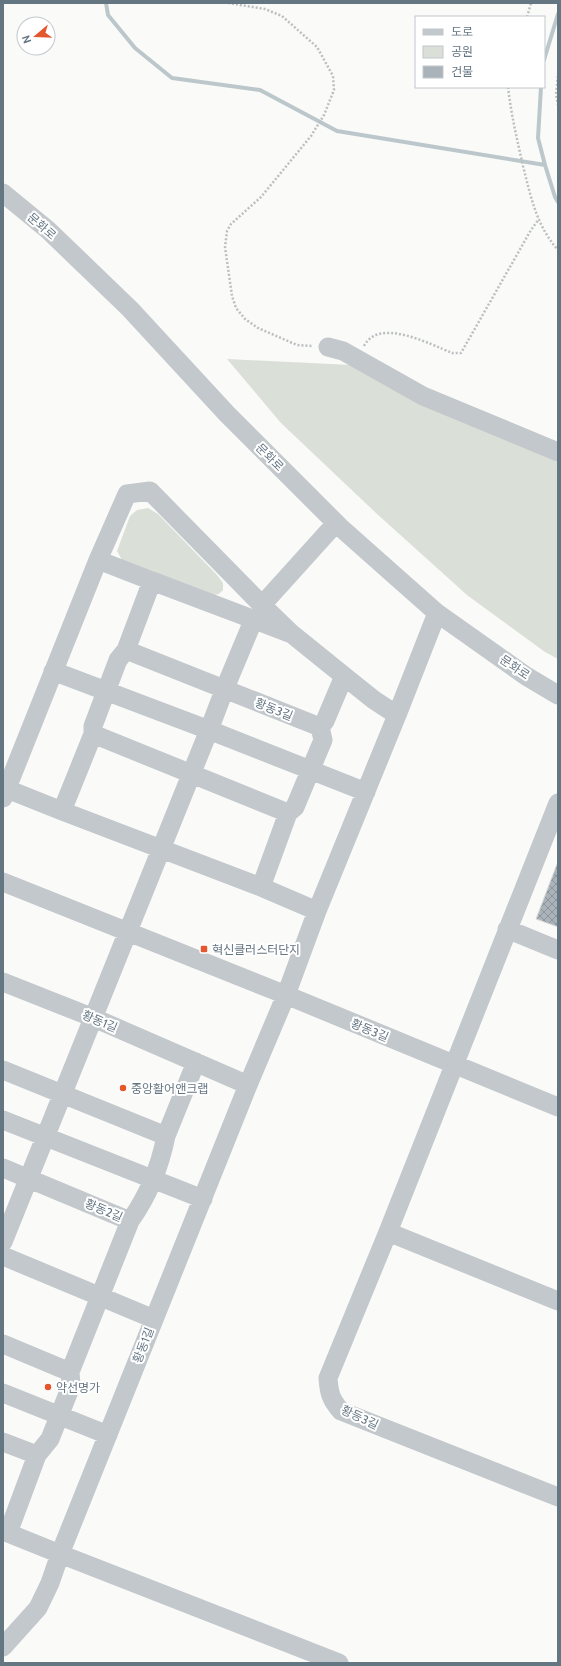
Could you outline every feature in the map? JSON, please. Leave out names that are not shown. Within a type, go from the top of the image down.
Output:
[{"type":"street","name":"문화로","points":[[3,192],[48,230],[130,309],[227,414],[336,523],[437,613],[526,676],[558,696]]},
{"type":"street","points":[[328,347],[343,351],[423,396],[558,452]]},
{"type":"street","points":[[257,613],[237,579],[150,490],[127,494],[98,560],[5,794],[62,810],[261,887],[317,911]]},
{"type":"street","points":[[3,1242],[192,774],[225,688],[257,613],[336,523]]},
{"type":"street","points":[[98,560],[218,607],[257,613],[292,634],[374,700],[397,715]]},
{"type":"street","points":[[218,607],[228,599],[237,579]]},
{"type":"street","points":[[62,810],[92,734],[93,726],[118,660],[126,650],[152,581]]},
{"type":"street","points":[[286,995],[317,911],[437,613]]},
{"type":"street","name":"황동3길","points":[[126,650],[225,688],[320,727]]},
{"type":"street","points":[[53,671],[209,730],[366,792]]},
{"type":"street","points":[[261,887],[288,813],[294,807],[323,740],[320,727],[325,722],[344,676]]},
{"type":"street","points":[[92,734],[288,813]]},
{"type":"street","name":"황동3길","points":[[558,803],[388,1232],[328,1378],[329,1391],[333,1402],[341,1411],[558,1497]]},
{"type":"street","name":"황동3길","points":[[3,882],[286,995],[558,1107]]},
{"type":"street","points":[[508,929],[558,950]]},
{"type":"street","name":"황동1길","points":[[3,982],[94,1018],[248,1085]]},
{"type":"street","name":"황동1길","points":[[3,1647],[38,1608],[50,1583],[60,1554],[154,1319],[248,1085],[286,995]]},
{"type":"street","points":[[130,1221],[143,1204],[162,1154],[166,1136],[196,1062]]},
{"type":"street","points":[[3,1070],[166,1136]]},
{"type":"street","points":[[3,1120],[203,1199]]},
{"type":"street","name":"황동2길","points":[[3,1168],[130,1221],[70,1372],[71,1386],[50,1439],[37,1455]]},
{"type":"street","points":[[388,1232],[558,1300]]},
{"type":"street","points":[[3,1256],[154,1319]]},
{"type":"street","points":[[3,1344],[70,1372]]},
{"type":"street","points":[[3,1393],[108,1435]]},
{"type":"street","points":[[3,1442],[37,1455],[5,1532],[339,1663]]},
{"type":"path","points":[[228,3],[265,9],[282,16],[317,48],[330,69],[335,85],[324,115],[310,136],[261,197],[231,224],[227,231],[225,247],[232,296],[236,308],[245,319],[258,328],[297,345],[328,347]]},
{"type":"path","points":[[527,16],[531,3]]},
{"type":"path","points":[[558,76],[556,95],[558,105]]},
{"type":"path","points":[[508,88],[520,153],[534,210],[548,239],[558,250]]},
{"type":"path","points":[[358,360],[368,340],[377,334],[400,333],[452,353],[461,352],[531,230],[539,219]]},
{"type":"green space","points":[[227,359],[351,365],[496,435],[558,462],[558,659],[545,652],[467,595],[376,513],[281,423]]},
{"type":"green space","points":[[148,508],[158,514],[217,575],[223,583],[223,590],[219,594],[214,595],[122,560],[117,551],[130,516],[137,510]]},
{"type":"building","points":[[558,864],[558,927],[536,919]]},
{"type":"waterway","points":[[106,3],[108,15],[135,48],[172,78],[260,90],[337,131],[545,165],[558,202]]},
{"type":"waterway","points":[[545,57],[558,14]]},
{"type":"waterway","points":[[541,88],[538,138],[545,165]]},
{"type":"place","name":"혁신클러스터단지","points":[[204,949]]},
{"type":"place","name":"중앙활어앤크랩","points":[[123,1088]]},
{"type":"place","name":"약선명가","points":[[48,1387]]}]
